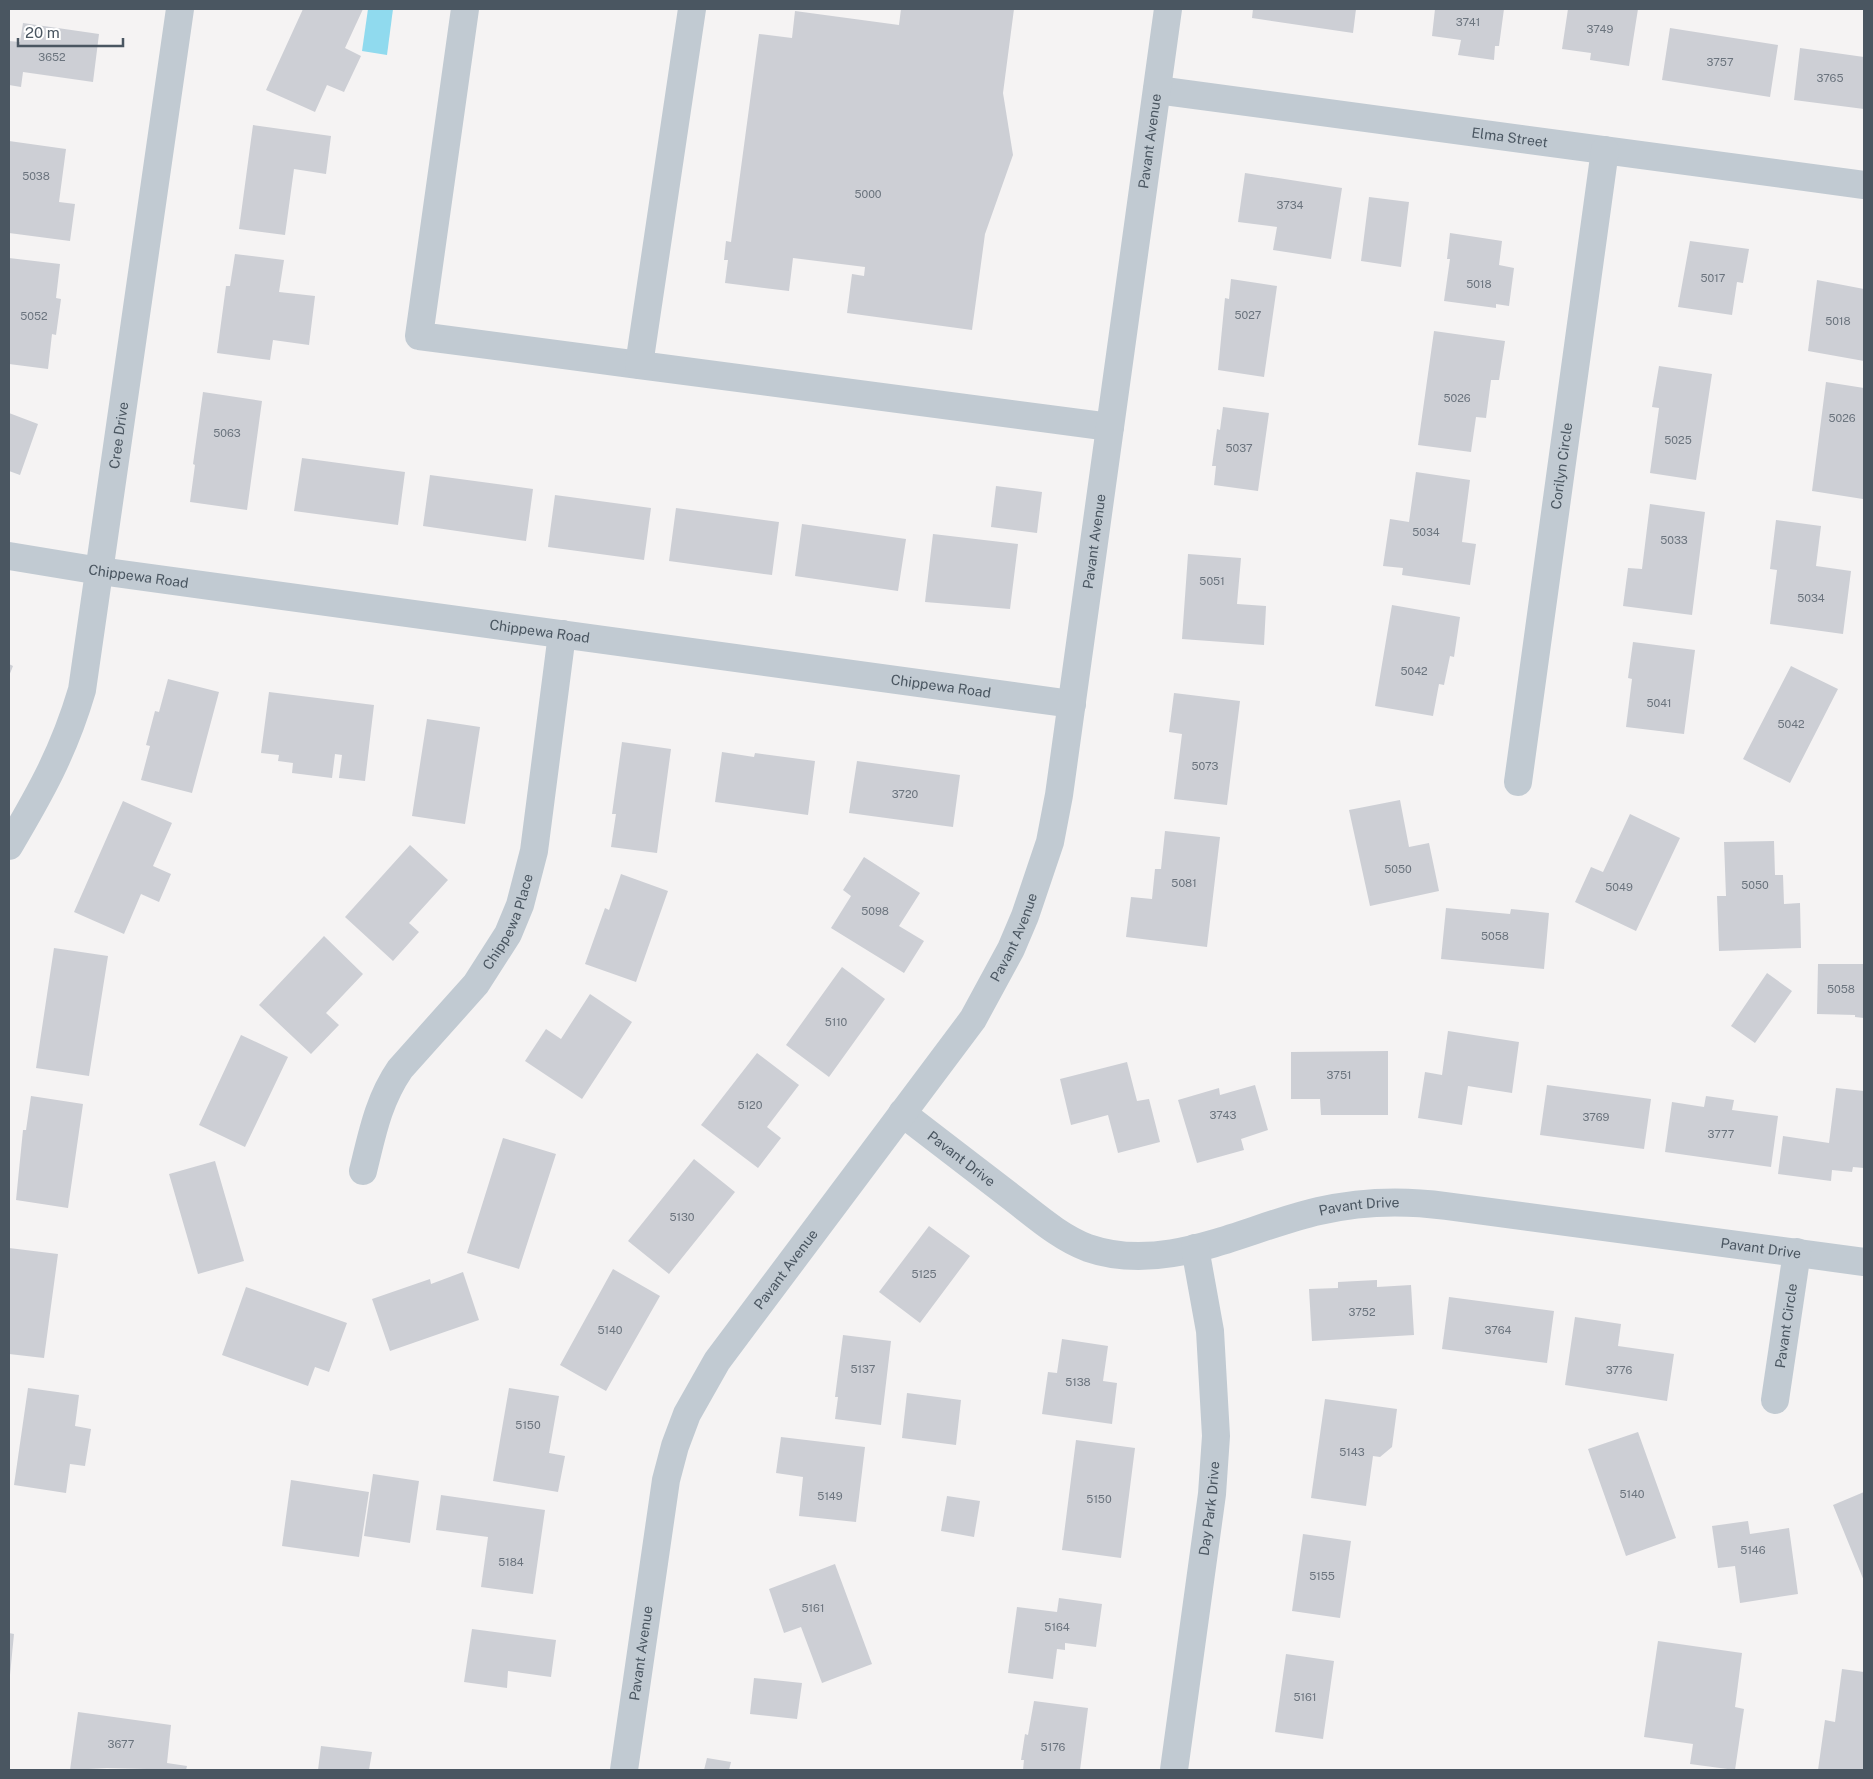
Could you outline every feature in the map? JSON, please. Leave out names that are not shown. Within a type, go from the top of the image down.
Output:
[{"type":"street","name":"Cree Drive","points":[[9,846],[49,777],[72,721],[88,659],[180,9]]},
{"type":"street","points":[[466,9],[419,336],[1110,427]]},
{"type":"street","points":[[639,365],[692,9]]},
{"type":"street","name":"Pavant Avenue","points":[[624,1770],[662,1505],[675,1446],[687,1414],[717,1361],[973,1019],[1011,949],[1050,842],[1072,704],[1168,9]]},
{"type":"street","name":"Elma Street","points":[[1157,90],[1864,185]]},
{"type":"street","name":"Corilyn Circle","points":[[1518,782],[1605,150]]},
{"type":"street","name":"Chippewa Road","points":[[9,556],[100,571],[1072,704]]},
{"type":"street","name":"Chippewa Place","points":[[363,1171],[376,1117],[390,1084],[400,1070],[476,984],[508,934],[520,905],[534,851],[562,634]]},
{"type":"street","name":"Pavant Drive","points":[[902,1113],[1065,1237],[1088,1248],[1128,1256],[1148,1257],[1195,1248],[1317,1211],[1370,1202],[1397,1201],[1864,1262]]},
{"type":"street","name":"Day Park Drive","points":[[1174,1770],[1212,1494],[1216,1452],[1214,1370],[1210,1331],[1195,1248]]},
{"type":"street","name":"Pavant Circle","points":[[1775,1400],[1797,1252]]},
{"type":"water","points":[[368,9],[393,9],[387,55],[362,51]]},
{"type":"building","points":[[303,9],[363,9],[345,48],[361,56],[344,92],[327,85],[315,112],[266,90]]},
{"type":"building","points":[[901,9],[1014,9],[1003,93],[1013,155],[985,234],[972,330],[847,313],[852,274],[864,276],[865,267],[793,258],[789,291],[725,283],[728,260],[724,260],[726,241],[731,242],[759,34],[792,38],[795,11],[899,25]]},
{"type":"building","points":[[1253,9],[1356,9],[1353,33],[1252,18]]},
{"type":"building","points":[[1435,9],[1504,9],[1499,46],[1495,46],[1494,60],[1458,55],[1461,40],[1432,36]]},
{"type":"building","points":[[1568,9],[1638,9],[1629,66],[1590,60],[1591,53],[1562,49]]},
{"type":"building","points":[[23,23],[99,34],[93,82],[23,72],[21,87],[9,85],[9,41],[20,42]]},
{"type":"building","points":[[1670,28],[1778,45],[1770,97],[1662,80]]},
{"type":"building","points":[[1800,48],[1864,57],[1864,109],[1794,100]]},
{"type":"building","points":[[253,125],[331,136],[326,174],[294,169],[285,235],[239,229]]},
{"type":"building","points":[[9,141],[66,149],[59,202],[75,204],[70,241],[9,233]]},
{"type":"building","points":[[1245,173],[1342,188],[1331,259],[1273,250],[1277,227],[1238,222]]},
{"type":"building","points":[[1369,197],[1409,202],[1401,267],[1361,261]]},
{"type":"building","points":[[1450,233],[1502,241],[1499,265],[1514,268],[1509,306],[1496,304],[1496,308],[1444,301],[1450,259],[1447,259]]},
{"type":"building","points":[[1690,241],[1749,249],[1743,283],[1737,282],[1732,315],[1678,307]]},
{"type":"building","points":[[235,254],[284,260],[279,292],[315,296],[309,345],[273,340],[270,360],[217,353],[226,286],[230,286]]},
{"type":"building","points":[[9,258],[60,264],[56,298],[61,299],[56,335],[52,334],[48,369],[9,364]]},
{"type":"building","points":[[1231,279],[1277,286],[1264,377],[1218,370],[1225,298],[1229,299]]},
{"type":"building","points":[[1817,280],[1864,289],[1864,361],[1808,351]]},
{"type":"building","points":[[1434,331],[1505,341],[1499,380],[1491,380],[1486,418],[1476,417],[1471,452],[1418,445]]},
{"type":"building","points":[[1659,366],[1712,374],[1696,480],[1650,473],[1659,408],[1652,407]]},
{"type":"building","points":[[1826,382],[1864,388],[1863,499],[1812,491]]},
{"type":"building","points":[[203,392],[262,401],[247,510],[190,502]]},
{"type":"building","points":[[1223,407],[1269,413],[1258,491],[1214,485],[1216,466],[1212,466],[1217,429],[1220,430]]},
{"type":"building","points":[[9,413],[38,424],[20,475],[9,471]]},
{"type":"building","points":[[302,458],[405,472],[398,525],[294,511]]},
{"type":"building","points":[[1416,472],[1470,480],[1462,542],[1476,544],[1470,585],[1402,575],[1403,568],[1383,566],[1390,519],[1409,522]]},
{"type":"building","points":[[430,475],[533,489],[526,541],[423,526]]},
{"type":"building","points":[[996,486],[1042,492],[1037,533],[991,527]]},
{"type":"building","points":[[555,495],[651,508],[644,560],[548,547]]},
{"type":"building","points":[[1650,504],[1705,512],[1692,615],[1623,606],[1628,568],[1642,569]]},
{"type":"building","points":[[676,508],[779,522],[772,575],[669,561]]},
{"type":"building","points":[[1776,520],[1821,526],[1816,566],[1851,571],[1843,634],[1770,624],[1777,570],[1770,569]]},
{"type":"building","points":[[802,524],[906,539],[898,591],[795,576]]},
{"type":"building","points":[[933,534],[1018,544],[1010,609],[925,602]]},
{"type":"building","points":[[1188,554],[1241,558],[1237,604],[1266,606],[1264,645],[1182,639]]},
{"type":"building","points":[[1392,605],[1460,617],[1454,657],[1450,656],[1444,685],[1439,684],[1433,716],[1375,706]]},
{"type":"building","points":[[1633,642],[1695,650],[1684,734],[1626,727],[1632,679],[1628,678]]},
{"type":"building","points":[[9,664],[13,666],[9,676]]},
{"type":"building","points":[[1791,666],[1838,689],[1790,783],[1743,759]]},
{"type":"building","points":[[168,679],[219,692],[192,793],[141,780],[150,746],[146,745],[155,711],[159,712]]},
{"type":"building","points":[[269,692],[374,705],[365,781],[339,778],[342,755],[335,754],[332,778],[292,773],[293,763],[278,761],[279,755],[261,753]]},
{"type":"building","points":[[1174,693],[1240,701],[1227,805],[1174,799],[1182,734],[1169,732]]},
{"type":"building","points":[[427,719],[480,727],[465,824],[412,816]]},
{"type":"building","points":[[622,742],[671,749],[657,853],[611,847],[616,814],[612,814]]},
{"type":"building","points":[[722,752],[754,757],[755,753],[815,761],[808,815],[715,802]]},
{"type":"building","points":[[857,761],[960,775],[953,827],[849,813]]},
{"type":"building","points":[[1400,800],[1409,847],[1429,843],[1439,891],[1370,906],[1349,810]]},
{"type":"building","points":[[123,801],[172,823],[153,866],[171,874],[159,902],[141,894],[124,934],[74,912]]},
{"type":"building","points":[[1630,814],[1680,838],[1636,931],[1575,902],[1591,867],[1603,872]]},
{"type":"building","points":[[1165,831],[1220,837],[1207,947],[1126,937],[1131,897],[1152,899],[1155,869],[1161,869]]},
{"type":"building","points":[[1774,841],[1775,875],[1783,875],[1784,904],[1800,903],[1801,948],[1719,951],[1717,896],[1726,896],[1724,842]]},
{"type":"building","points":[[410,845],[448,880],[409,923],[419,932],[393,961],[345,917]]},
{"type":"building","points":[[864,857],[920,893],[899,926],[924,941],[904,973],[831,928],[851,896],[843,890]]},
{"type":"building","points":[[621,874],[668,891],[636,982],[585,964],[605,908],[609,910]]},
{"type":"building","points":[[1446,908],[1510,914],[1511,909],[1549,913],[1544,969],[1441,959]]},
{"type":"building","points":[[324,936],[363,974],[326,1013],[339,1025],[311,1054],[259,1005]]},
{"type":"building","points":[[54,948],[108,956],[89,1076],[36,1068]]},
{"type":"building","points":[[1818,964],[1864,964],[1864,1018],[1855,1017],[1855,1015],[1817,1014]]},
{"type":"building","points":[[842,967],[885,999],[829,1077],[786,1045]]},
{"type":"building","points":[[1767,973],[1792,991],[1755,1043],[1731,1026]]},
{"type":"building","points":[[590,994],[632,1022],[582,1099],[525,1061],[546,1029],[561,1039]]},
{"type":"building","points":[[1448,1031],[1519,1042],[1512,1093],[1468,1086],[1462,1125],[1418,1118],[1425,1072],[1442,1075]]},
{"type":"building","points":[[241,1035],[288,1057],[245,1147],[199,1125]]},
{"type":"building","points":[[1388,1051],[1388,1115],[1321,1115],[1320,1099],[1291,1099],[1291,1052]]},
{"type":"building","points":[[757,1053],[799,1085],[767,1127],[781,1138],[758,1168],[701,1125]]},
{"type":"building","points":[[1127,1062],[1137,1101],[1149,1099],[1160,1142],[1118,1153],[1108,1115],[1071,1125],[1060,1079]]},
{"type":"building","points":[[1255,1085],[1268,1130],[1241,1139],[1244,1150],[1197,1163],[1178,1100],[1219,1088],[1220,1095]]},
{"type":"building","points":[[1547,1085],[1651,1099],[1644,1149],[1540,1135]]},
{"type":"building","points":[[1836,1088],[1864,1091],[1864,1168],[1853,1167],[1852,1172],[1832,1170],[1831,1181],[1778,1174],[1783,1136],[1829,1143]]},
{"type":"building","points":[[31,1096],[83,1104],[68,1208],[16,1200],[23,1130],[26,1130]]},
{"type":"building","points":[[1706,1096],[1734,1100],[1732,1110],[1778,1116],[1771,1167],[1665,1152],[1672,1102],[1704,1107]]},
{"type":"building","points":[[503,1138],[556,1154],[519,1269],[467,1253]]},
{"type":"building","points":[[694,1159],[735,1192],[669,1274],[628,1241]]},
{"type":"building","points":[[215,1161],[244,1261],[198,1274],[169,1174]]},
{"type":"building","points":[[929,1226],[970,1256],[920,1323],[879,1292]]},
{"type":"building","points":[[9,1248],[58,1254],[44,1358],[9,1354]]},
{"type":"building","points":[[613,1269],[660,1296],[606,1391],[560,1365]]},
{"type":"building","points":[[463,1272],[479,1320],[390,1351],[372,1299],[430,1279],[431,1284]]},
{"type":"building","points":[[1377,1280],[1377,1287],[1411,1285],[1414,1335],[1312,1341],[1309,1289],[1338,1288],[1338,1282]]},
{"type":"building","points":[[246,1287],[347,1323],[329,1372],[315,1367],[308,1386],[222,1355]]},
{"type":"building","points":[[1449,1297],[1554,1311],[1547,1363],[1442,1349]]},
{"type":"building","points":[[1575,1317],[1621,1324],[1618,1346],[1674,1354],[1667,1401],[1565,1385]]},
{"type":"building","points":[[843,1335],[891,1341],[881,1425],[835,1419],[838,1397],[835,1397]]},
{"type":"building","points":[[1062,1339],[1108,1346],[1103,1381],[1117,1383],[1112,1424],[1042,1414],[1048,1372],[1057,1373]]},
{"type":"building","points":[[28,1388],[79,1395],[75,1426],[91,1429],[85,1466],[70,1464],[66,1493],[14,1485]]},
{"type":"building","points":[[509,1388],[559,1396],[549,1453],[565,1456],[558,1492],[493,1481]]},
{"type":"building","points":[[907,1393],[961,1400],[956,1445],[902,1438]]},
{"type":"building","points":[[1325,1399],[1397,1409],[1392,1447],[1380,1457],[1373,1456],[1366,1506],[1311,1498]]},
{"type":"building","points":[[1638,1432],[1676,1538],[1626,1556],[1588,1449]]},
{"type":"building","points":[[781,1437],[865,1447],[856,1522],[799,1516],[803,1477],[776,1473]]},
{"type":"building","points":[[1076,1440],[1135,1448],[1121,1558],[1062,1550]]},
{"type":"building","points":[[373,1474],[419,1481],[410,1543],[364,1536]]},
{"type":"building","points":[[291,1480],[369,1492],[359,1557],[282,1546]]},
{"type":"building","points":[[1864,1492],[1864,1581],[1833,1505]]},
{"type":"building","points":[[441,1495],[545,1510],[533,1594],[481,1587],[488,1537],[436,1530]]},
{"type":"building","points":[[947,1496],[980,1501],[974,1537],[941,1531]]},
{"type":"building","points":[[1748,1521],[1750,1534],[1789,1528],[1798,1594],[1740,1603],[1735,1566],[1718,1568],[1712,1526]]},
{"type":"building","points":[[1303,1534],[1351,1541],[1340,1618],[1292,1611]]},
{"type":"building","points":[[835,1564],[872,1664],[822,1683],[801,1627],[784,1633],[769,1589]]},
{"type":"building","points":[[1059,1598],[1102,1604],[1096,1647],[1065,1643],[1065,1650],[1057,1649],[1053,1679],[1008,1673],[1017,1607],[1057,1612]]},
{"type":"building","points":[[472,1629],[556,1640],[551,1677],[508,1671],[507,1688],[464,1682]]},
{"type":"building","points":[[9,1633],[14,1634],[10,1675],[9,1675]]},
{"type":"building","points":[[1658,1641],[1742,1653],[1735,1707],[1744,1709],[1735,1770],[1690,1764],[1693,1744],[1644,1737]]},
{"type":"building","points":[[1286,1654],[1334,1661],[1323,1739],[1275,1732]]},
{"type":"building","points":[[1842,1669],[1864,1672],[1864,1770],[1818,1770],[1825,1720],[1835,1722]]},
{"type":"building","points":[[754,1678],[802,1683],[797,1719],[750,1714]]},
{"type":"building","points":[[1034,1701],[1088,1708],[1080,1770],[1023,1770],[1024,1760],[1021,1760],[1025,1734],[1028,1735]]},
{"type":"building","points":[[78,1712],[171,1725],[167,1763],[187,1766],[186,1770],[107,1768],[70,1770]]},
{"type":"building","points":[[321,1746],[372,1752],[369,1770],[318,1770]]},
{"type":"building","points":[[707,1758],[731,1762],[729,1770],[704,1770]]}]
